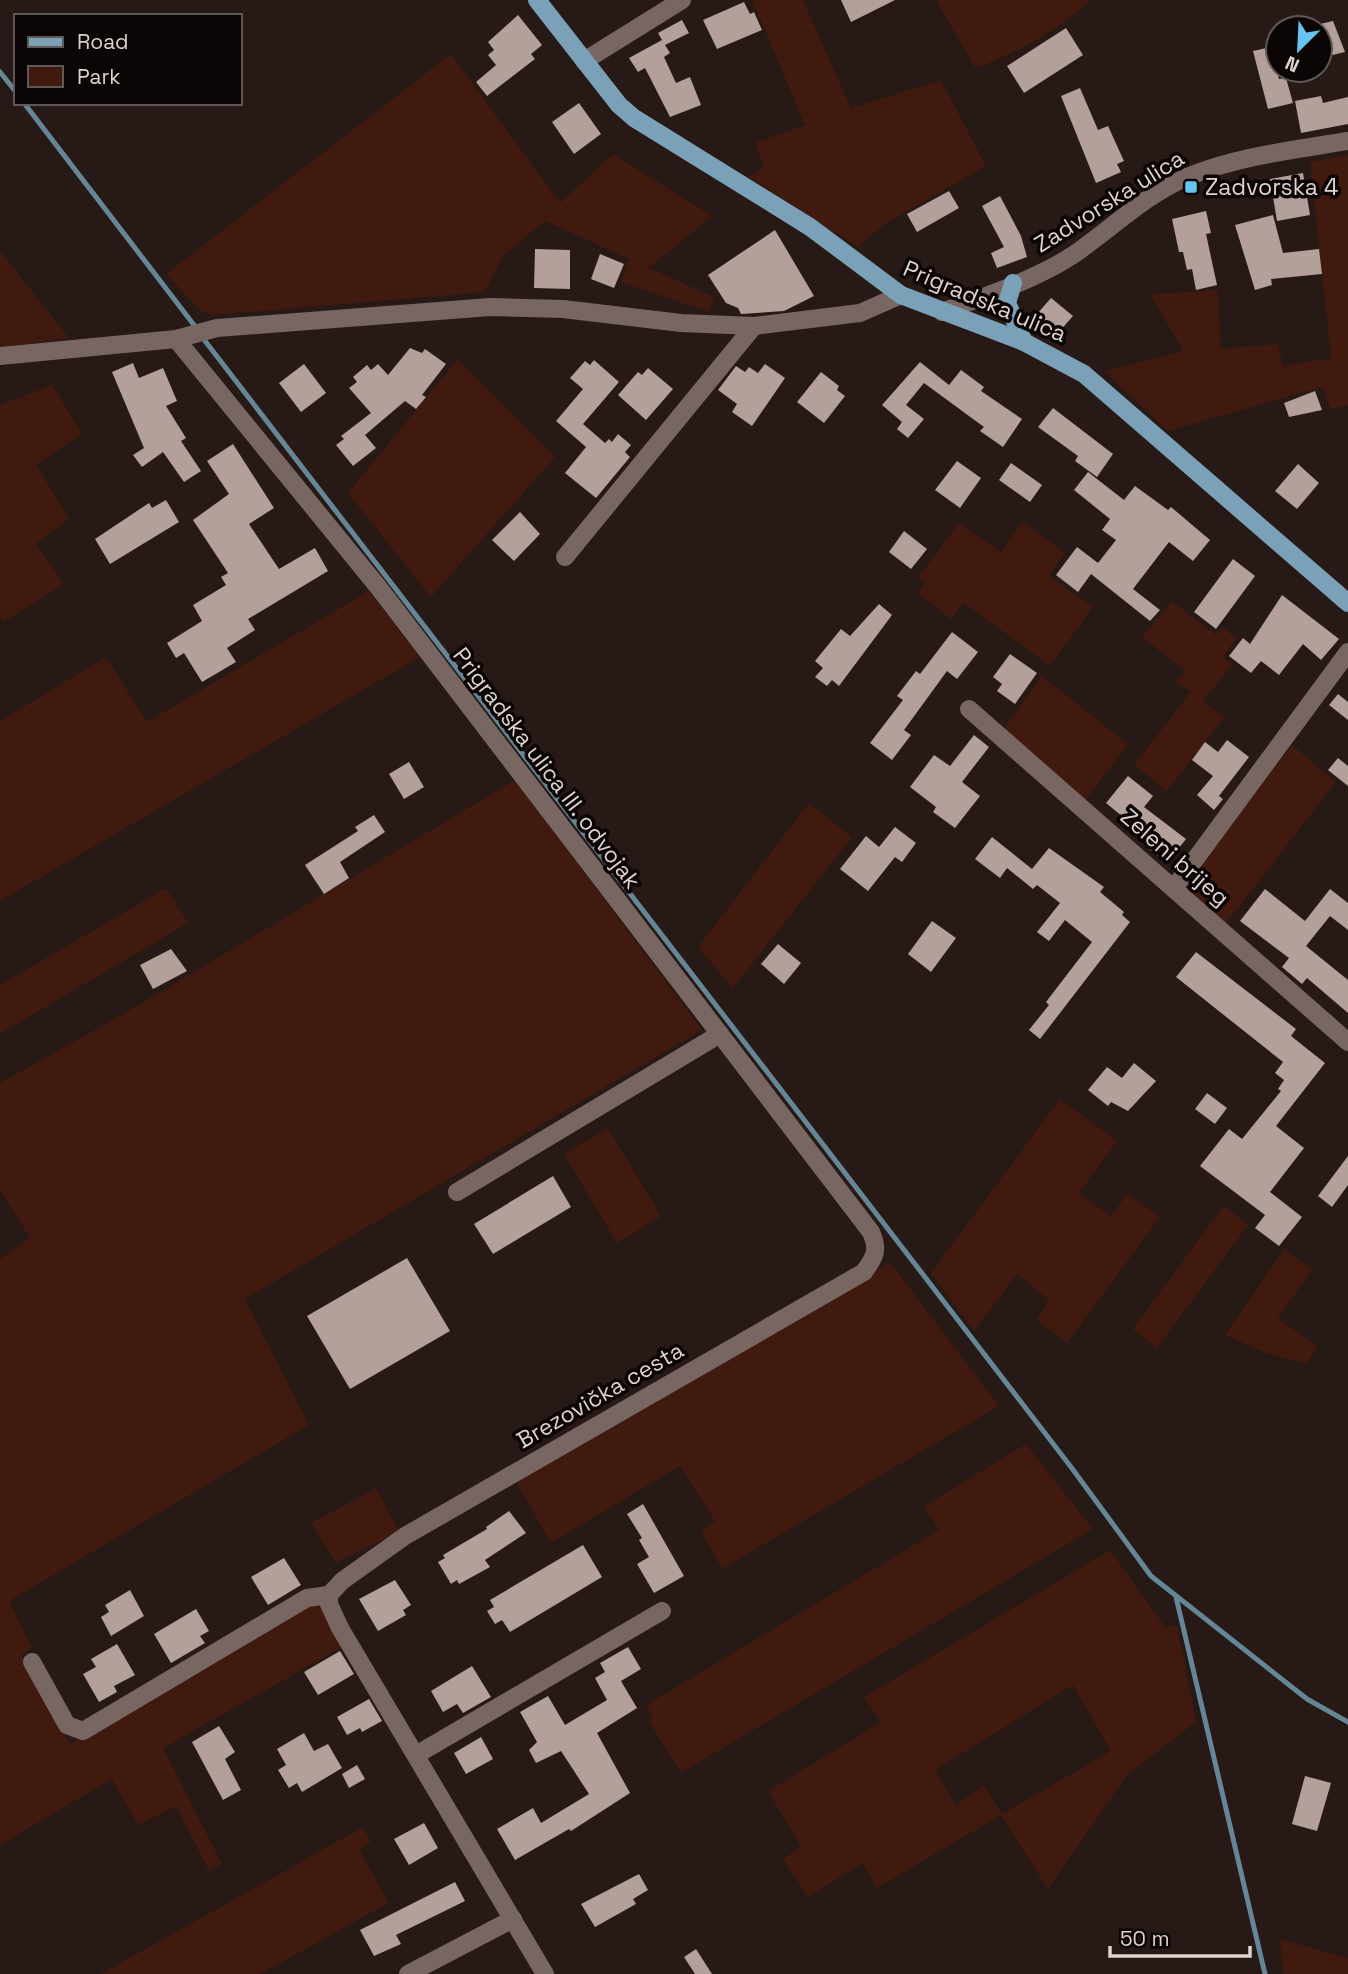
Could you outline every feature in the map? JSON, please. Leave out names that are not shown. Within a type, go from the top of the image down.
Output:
[{"type":"main road","name":"Prigradska ulica","points":[[537,0],[619,105],[634,118],[810,227],[901,295],[1057,357],[1103,389],[1348,603]]},
{"type":"main road","points":[[1013,283],[1007,303],[1024,342]]},
{"type":"street","points":[[584,61],[682,0]]},
{"type":"street","name":"Zadvorska ulica","points":[[942,312],[1073,255],[1119,219],[1185,178],[1261,156],[1348,141]]},
{"type":"street","points":[[0,356],[183,337],[217,328],[490,307],[531,307],[681,323],[754,326],[860,313],[901,295]]},
{"type":"street","points":[[565,558],[754,326]]},
{"type":"street","name":"Prigradska ulica III. odvojak","points":[[183,337],[379,588],[871,1232]]},
{"type":"street","points":[[1174,888],[1348,652]]},
{"type":"street","name":"Zeleni brijeg","points":[[969,709],[1346,1035]]},
{"type":"street","points":[[457,1192],[720,1034]]},
{"type":"street","name":"Brezovička cesta","points":[[32,1662],[67,1725],[83,1731],[307,1598],[329,1595],[342,1581],[405,1536],[864,1272],[875,1257],[877,1246],[871,1232]]},
{"type":"street","points":[[329,1595],[329,1604],[340,1628],[545,1974]]},
{"type":"street","points":[[416,1755],[662,1611]]},
{"type":"street","points":[[408,1974],[513,1919]]},
{"type":"green space","points":[[752,0],[803,0],[851,108],[941,80],[986,166],[886,223],[858,247],[749,177],[764,167],[755,143],[805,125]]},
{"type":"green space","points":[[936,0],[1091,0],[1036,40],[975,68]]},
{"type":"green space","points":[[451,54],[560,203],[613,154],[712,216],[649,268],[714,297],[709,312],[620,282],[629,259],[545,221],[503,256],[485,292],[211,315],[200,310],[166,274]]},
{"type":"green space","points":[[1348,155],[1348,405],[1331,409],[1322,387],[1168,431],[1104,371],[1183,351],[1150,294],[1218,290],[1221,349],[1278,344],[1283,366],[1331,358],[1310,162]]},
{"type":"green space","points":[[0,251],[69,338],[3,347],[0,342]]},
{"type":"green space","points":[[458,359],[555,457],[431,597],[348,493]]},
{"type":"green space","points":[[52,385],[82,434],[36,465],[69,519],[36,544],[64,584],[4,622],[0,617],[0,405]]},
{"type":"green space","points":[[1023,521],[1065,553],[1049,576],[1093,607],[1050,666],[964,603],[951,619],[918,593],[925,583],[918,578],[959,523],[1001,552]]},
{"type":"green space","points":[[369,591],[420,657],[0,901],[0,721],[106,657],[147,722]]},
{"type":"green space","points":[[1172,601],[1216,635],[1222,627],[1236,638],[1223,657],[1232,665],[1203,701],[1224,718],[1167,791],[1134,765],[1191,692],[1176,682],[1185,671],[1142,637]]},
{"type":"green space","points":[[1042,676],[1128,744],[1085,801],[1003,730]]},
{"type":"green space","points":[[1292,745],[1336,782],[1224,926],[1186,889],[1192,875]]},
{"type":"green space","points":[[515,780],[702,1030],[245,1299],[309,1425],[9,1601],[32,1648],[21,1655],[70,1744],[307,1607],[320,1603],[346,1645],[163,1748],[222,1864],[209,1871],[176,1806],[138,1825],[112,1779],[0,1845],[0,1259],[30,1238],[0,1190],[0,1083],[132,1009]]},
{"type":"green space","points":[[809,803],[852,837],[733,988],[698,947]]},
{"type":"green space","points":[[166,888],[188,923],[0,1034],[0,985]]},
{"type":"green space","points":[[1060,1099],[1117,1141],[1079,1193],[1110,1216],[1128,1194],[1160,1217],[1067,1343],[1036,1320],[1049,1300],[1017,1274],[974,1331],[931,1273]]},
{"type":"green space","points":[[608,1128],[661,1216],[617,1243],[564,1154]]},
{"type":"green space","points":[[1224,1205],[1248,1225],[1157,1348],[1133,1329]]},
{"type":"green space","points":[[1284,1249],[1312,1269],[1278,1319],[1318,1346],[1306,1364],[1266,1353],[1225,1335]]},
{"type":"green space","points":[[890,1262],[999,1406],[722,1569],[701,1531],[715,1521],[680,1466],[551,1543],[515,1480]]},
{"type":"green space","points":[[1026,1444],[1093,1529],[681,1773],[648,1720],[653,1716],[646,1705],[939,1530],[924,1506]]},
{"type":"green space","points":[[376,1488],[399,1532],[336,1563],[311,1523]]},
{"type":"green space","points":[[1110,1550],[1166,1628],[1177,1625],[1196,1722],[1127,1775],[1048,1889],[1001,1815],[877,1888],[863,1863],[808,1897],[783,1859],[801,1847],[768,1791],[881,1722],[864,1697]],"holes":[[[1073,1685],[1111,1751],[1002,1814],[984,1786],[956,1805],[935,1770]]]},
{"type":"green space","points":[[363,1827],[371,1842],[359,1849],[389,1903],[260,1974],[101,1974]]},
{"type":"green space","points":[[1280,1939],[1348,1958],[1348,1974],[1283,1974]]},
{"type":"building","points":[[841,0],[895,0],[851,22]]},
{"type":"building","points":[[744,2],[750,14],[754,12],[762,30],[717,49],[703,20]]},
{"type":"building","points":[[518,15],[542,45],[531,54],[535,59],[487,96],[476,82],[496,65],[488,55],[494,50],[488,42]]},
{"type":"building","points":[[682,20],[689,33],[665,45],[670,53],[664,57],[676,83],[690,77],[701,105],[670,117],[645,68],[638,72],[629,58],[662,40],[658,33]]},
{"type":"building","points":[[1334,24],[1345,52],[1334,55]]},
{"type":"building","points":[[1066,28],[1083,55],[1024,93],[1007,66]]},
{"type":"building","points":[[1264,49],[1264,84],[1288,84],[1293,103],[1268,109],[1253,51]]},
{"type":"building","points":[[1080,88],[1098,130],[1108,126],[1124,161],[1117,164],[1121,172],[1096,183],[1061,96]]},
{"type":"building","points":[[1321,96],[1323,103],[1348,97],[1348,124],[1301,133],[1295,101]]},
{"type":"building","points":[[579,103],[601,134],[574,154],[552,122]]},
{"type":"building","points":[[1303,173],[1310,215],[1277,221],[1270,179]]},
{"type":"building","points":[[949,191],[959,208],[917,232],[907,214]]},
{"type":"building","points":[[1000,196],[1021,236],[1027,257],[997,268],[991,253],[1004,247],[982,206]]},
{"type":"building","points":[[1206,211],[1211,233],[1206,234],[1217,285],[1196,290],[1192,269],[1187,270],[1183,252],[1179,252],[1172,219]]},
{"type":"building","points":[[1273,215],[1283,253],[1319,249],[1322,274],[1271,279],[1272,285],[1255,290],[1235,225]]},
{"type":"building","points":[[775,230],[814,296],[784,311],[741,314],[738,308],[726,303],[708,275]]},
{"type":"building","points":[[535,249],[570,250],[570,289],[534,288]]},
{"type":"building","points":[[600,254],[624,264],[614,288],[591,279]]},
{"type":"building","points":[[1051,298],[1073,316],[1058,333],[1037,314]]},
{"type":"building","points":[[410,348],[422,353],[425,349],[446,364],[422,395],[426,397],[416,409],[405,401],[365,435],[376,448],[353,466],[336,445],[344,439],[341,436],[371,413],[349,388],[357,382],[353,377],[367,365],[371,370],[378,364],[388,375]]},
{"type":"building","points":[[594,360],[619,382],[583,424],[605,443],[609,439],[612,442],[618,434],[631,445],[625,452],[630,457],[596,498],[565,473],[586,447],[556,421],[583,389],[570,378],[585,361],[590,365]]},
{"type":"building","points":[[920,362],[949,385],[961,370],[984,387],[981,391],[1022,419],[1003,447],[980,431],[984,427],[924,383],[906,405],[924,419],[908,438],[897,429],[902,422],[882,405]]},
{"type":"building","points":[[133,363],[139,378],[163,368],[177,401],[166,406],[186,438],[181,441],[201,471],[184,482],[163,452],[142,467],[133,455],[144,448],[112,372]]},
{"type":"building","points":[[304,364],[326,393],[301,412],[279,383]]},
{"type":"building","points":[[765,364],[785,378],[752,426],[732,412],[737,404],[718,390],[736,366],[745,372],[749,367],[758,373]]},
{"type":"building","points":[[648,368],[673,389],[646,420],[618,395],[638,372],[642,375]]},
{"type":"building","points":[[821,372],[839,386],[837,390],[845,396],[824,423],[797,402]]},
{"type":"building","points":[[1315,391],[1322,410],[1289,417],[1284,403]]},
{"type":"building","points":[[1053,408],[1113,454],[1097,477],[1075,461],[1078,456],[1038,427]]},
{"type":"building","points":[[233,444],[274,508],[249,524],[279,569],[315,548],[328,571],[248,619],[255,630],[227,648],[236,662],[202,682],[184,653],[176,658],[167,643],[202,621],[193,605],[226,585],[221,577],[228,573],[193,520],[229,494],[207,461]]},
{"type":"building","points":[[957,461],[981,478],[960,508],[935,490]]},
{"type":"building","points":[[1011,463],[1042,485],[1030,502],[999,480]]},
{"type":"building","points":[[1298,464],[1319,483],[1297,509],[1275,491]]},
{"type":"building","points":[[1088,472],[1124,500],[1135,486],[1168,510],[1171,507],[1210,540],[1193,561],[1169,542],[1133,589],[1160,610],[1150,621],[1091,574],[1078,592],[1056,575],[1077,547],[1098,563],[1116,540],[1102,530],[1110,519],[1074,490]]},
{"type":"building","points":[[166,500],[179,522],[110,564],[95,539],[149,503],[152,508]]},
{"type":"building","points":[[520,512],[540,534],[514,561],[492,540]]},
{"type":"building","points":[[904,531],[927,549],[911,569],[889,552]]},
{"type":"building","points":[[1233,559],[1255,576],[1216,629],[1194,612]]},
{"type":"building","points":[[1282,595],[1339,639],[1321,660],[1303,644],[1279,675],[1261,661],[1251,673],[1229,656],[1243,638],[1250,644]]},
{"type":"building","points":[[879,604],[892,615],[839,686],[832,680],[827,686],[815,677],[823,668],[815,661],[841,629],[850,636]]},
{"type":"building","points":[[952,632],[978,652],[957,679],[947,671],[904,730],[911,735],[892,760],[870,743],[903,700],[897,696],[916,671],[920,674]]},
{"type":"building","points":[[1010,654],[1037,673],[1015,704],[997,691],[1002,684],[993,677]]},
{"type":"building","points":[[1338,694],[1348,702],[1348,720],[1329,705]]},
{"type":"building","points":[[974,735],[989,747],[962,782],[980,796],[955,828],[933,812],[936,807],[910,787],[934,755],[950,766]]},
{"type":"building","points":[[1227,740],[1249,757],[1219,796],[1223,799],[1214,810],[1197,795],[1213,776],[1192,760],[1205,742],[1218,752]]},
{"type":"building","points":[[1338,758],[1348,766],[1348,786],[1328,770]]},
{"type":"building","points":[[409,762],[424,787],[404,799],[389,774]]},
{"type":"building","points":[[1128,776],[1153,796],[1144,807],[1186,839],[1167,863],[1144,845],[1147,841],[1136,834],[1139,830],[1106,803]]},
{"type":"building","points":[[374,815],[385,832],[340,862],[349,878],[324,894],[305,865],[358,831],[355,827]]},
{"type":"building","points":[[895,827],[916,843],[902,862],[895,857],[868,891],[840,869],[866,836],[879,847]]},
{"type":"building","points":[[992,837],[1032,869],[1049,848],[1104,887],[1100,892],[1124,912],[1122,915],[1130,922],[1040,1039],[1029,1030],[1049,1005],[1046,1002],[1092,942],[1065,920],[1049,941],[1037,932],[1060,903],[1037,885],[1033,889],[1007,868],[1000,878],[975,859]]},
{"type":"building","points":[[1265,889],[1305,921],[1330,889],[1348,903],[1348,930],[1330,916],[1306,946],[1348,980],[1348,1013],[1307,978],[1302,984],[1282,967],[1289,958],[1240,921]]},
{"type":"building","points":[[932,921],[956,938],[931,972],[908,954]]},
{"type":"building","points":[[778,944],[801,963],[784,984],[761,964]]},
{"type":"building","points":[[171,949],[187,971],[153,989],[140,965]]},
{"type":"building","points":[[1196,952],[1296,1029],[1291,1036],[1325,1063],[1276,1126],[1304,1148],[1270,1192],[1302,1217],[1279,1246],[1255,1228],[1265,1215],[1200,1166],[1229,1129],[1242,1139],[1281,1091],[1278,1089],[1284,1080],[1275,1073],[1283,1062],[1176,977]]},
{"type":"building","points":[[1134,1063],[1156,1081],[1128,1111],[1111,1102],[1108,1106],[1088,1090],[1107,1067],[1122,1078]]},
{"type":"building","points":[[1207,1093],[1227,1108],[1215,1124],[1195,1109]]},
{"type":"building","points":[[1348,1156],[1348,1185],[1332,1207],[1318,1196]]},
{"type":"building","points":[[553,1176],[571,1207],[493,1254],[474,1224]]},
{"type":"building","points":[[407,1258],[450,1331],[350,1389],[307,1316]]},
{"type":"building","points":[[643,1504],[684,1576],[654,1593],[637,1564],[649,1557],[639,1540],[642,1538],[627,1514]]},
{"type":"building","points":[[509,1511],[526,1533],[485,1560],[490,1567],[459,1584],[457,1580],[451,1584],[438,1562],[445,1558],[443,1555],[487,1529],[486,1527]]},
{"type":"building","points":[[583,1545],[602,1577],[510,1632],[502,1620],[495,1624],[487,1611],[494,1607],[490,1600]]},
{"type":"building","points":[[284,1558],[301,1585],[268,1605],[251,1577]]},
{"type":"building","points":[[395,1580],[411,1605],[403,1610],[406,1615],[378,1631],[359,1599]]},
{"type":"building","points":[[130,1590],[144,1616],[111,1636],[101,1617],[109,1612],[105,1605]]},
{"type":"building","points":[[196,1609],[209,1631],[200,1636],[205,1643],[171,1663],[154,1634]]},
{"type":"building","points":[[117,1644],[135,1675],[114,1686],[117,1692],[99,1702],[83,1674],[96,1667],[91,1659]]},
{"type":"building","points":[[628,1647],[641,1669],[621,1681],[637,1708],[597,1733],[630,1793],[571,1831],[569,1829],[515,1860],[497,1829],[533,1808],[541,1823],[589,1794],[561,1751],[536,1763],[529,1750],[537,1742],[520,1712],[548,1696],[565,1725],[607,1700],[595,1678],[605,1672],[600,1663]]},
{"type":"building","points":[[340,1651],[354,1674],[318,1695],[304,1672]]},
{"type":"building","points":[[472,1666],[491,1697],[463,1713],[457,1704],[443,1712],[431,1691]]},
{"type":"building","points":[[369,1699],[382,1721],[362,1732],[360,1728],[347,1735],[337,1717]]},
{"type":"building","points":[[219,1726],[235,1752],[225,1759],[241,1790],[223,1800],[192,1742]]},
{"type":"building","points":[[304,1733],[314,1751],[328,1744],[342,1768],[302,1792],[297,1783],[289,1788],[278,1770],[286,1765],[277,1749]]},
{"type":"building","points":[[481,1737],[493,1759],[466,1774],[454,1753]]},
{"type":"building","points":[[357,1765],[365,1779],[349,1788],[342,1774]]},
{"type":"building","points":[[1305,1776],[1331,1783],[1317,1831],[1292,1824]]},
{"type":"building","points":[[424,1823],[438,1848],[409,1865],[394,1839]]},
{"type":"building","points":[[639,1874],[648,1890],[633,1899],[636,1904],[595,1927],[581,1904]]},
{"type":"building","points":[[455,1882],[465,1901],[396,1935],[401,1944],[374,1956],[360,1930]]},
{"type":"building","points":[[696,1949],[712,1974],[695,1974],[684,1957]]},
{"type":"waterway","points":[[0,72],[14,90]]},
{"type":"waterway","points":[[26,105],[197,329]]},
{"type":"waterway","points":[[202,337],[1071,1467],[1151,1576],[1307,1699],[1348,1722]]},
{"type":"waterway","points":[[1176,1597],[1265,1974]]},
{"type":"place","name":"Zadvorska 4","points":[[1191,187]]}]
